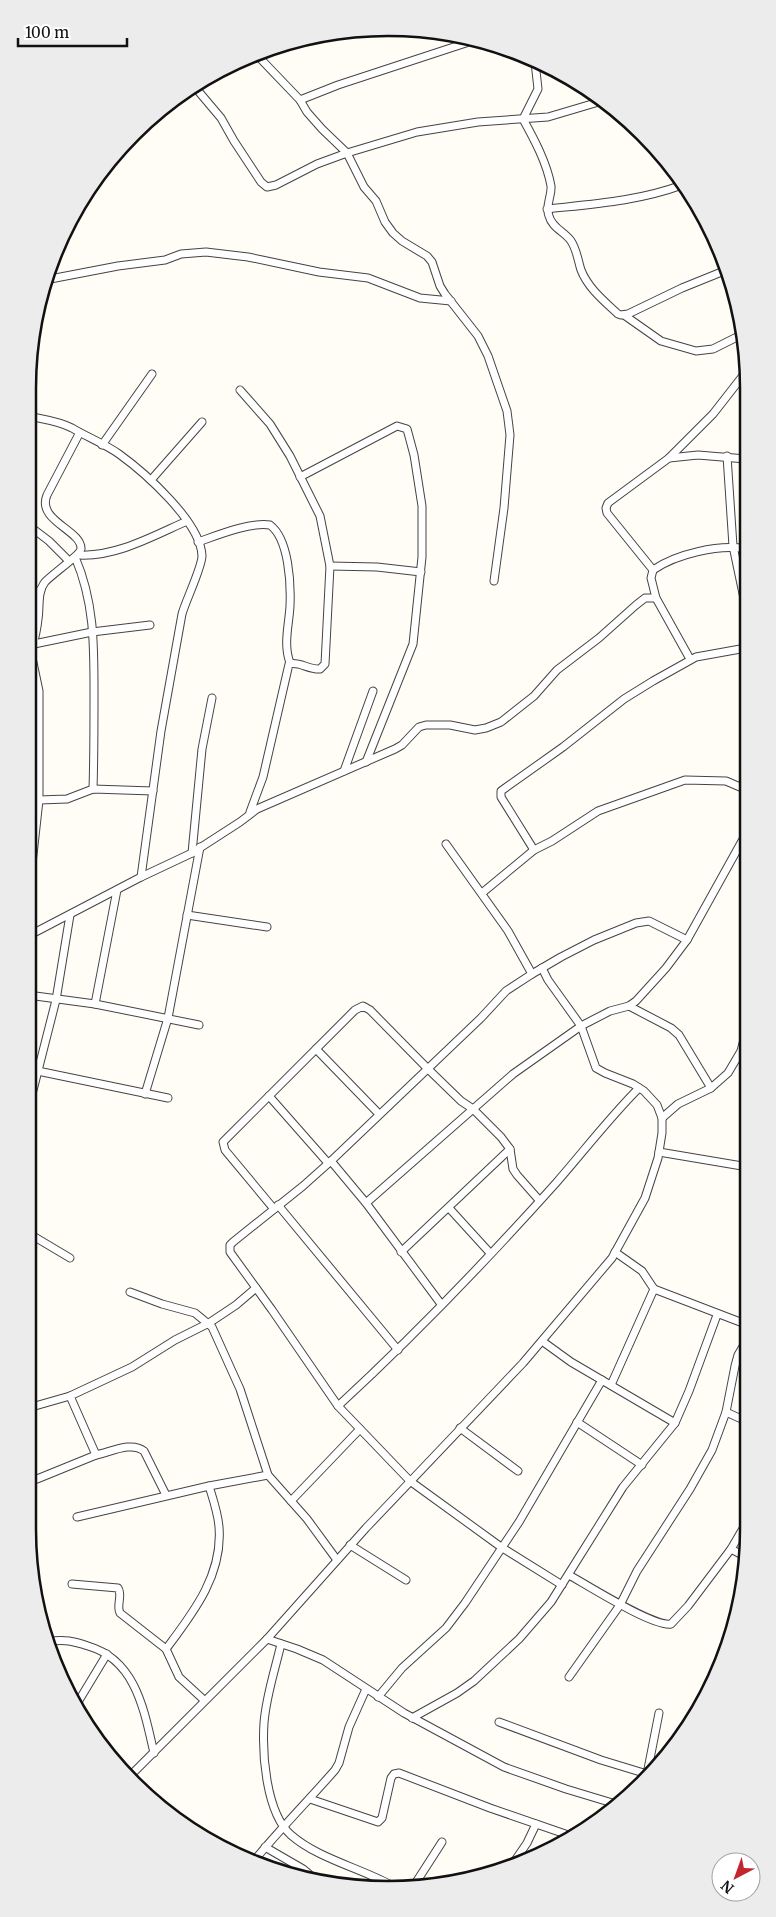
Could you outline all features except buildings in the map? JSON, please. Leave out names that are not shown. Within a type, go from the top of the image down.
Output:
[{"type":"street","points":[[300,100],[338,85],[462,44]]},
{"type":"street","points":[[262,60],[300,100],[322,130],[347,153],[364,187],[376,201],[393,233],[427,256],[432,262],[440,286],[478,336],[488,356],[507,411],[510,435],[509,462],[494,581]]},
{"type":"street","points":[[522,119],[538,90],[536,69]]},
{"type":"street","points":[[199,92],[221,118],[261,182],[267,187],[276,185],[317,164],[347,153],[417,132],[468,123],[548,117],[594,103]]},
{"type":"street","points":[[522,119],[535,141],[548,174],[551,188],[547,210],[552,223],[572,243],[581,270],[591,287],[618,314],[624,315],[661,341],[696,351],[713,349],[736,338]]},
{"type":"street","points":[[547,210],[617,201],[662,192],[676,187]]},
{"type":"street","points":[[54,278],[118,266],[165,260],[189,252],[206,252],[248,257],[319,272],[368,278],[420,298],[451,301]]},
{"type":"street","points":[[624,315],[720,273]]},
{"type":"street","points":[[102,445],[152,374]]},
{"type":"street","points":[[653,570],[607,513],[606,508],[611,500],[670,458],[713,414],[740,378]]},
{"type":"street","points":[[240,390],[270,424],[290,456],[320,516],[330,566],[325,664],[316,670],[290,663]]},
{"type":"street","points":[[36,418],[62,424],[118,453],[151,480],[180,511],[201,550],[201,564],[187,595],[182,614],[161,731],[141,877]]},
{"type":"street","points":[[151,480],[202,422]]},
{"type":"street","points":[[300,477],[397,426],[407,429],[414,455],[422,506],[421,572],[413,644],[366,762]]},
{"type":"street","points":[[36,594],[44,584],[81,551],[80,543],[50,514],[45,504],[79,434]]},
{"type":"street","points":[[670,458],[698,455],[740,458]]},
{"type":"street","points":[[726,456],[733,546],[740,579]]},
{"type":"street","points":[[74,558],[116,550],[187,521]]},
{"type":"street","points":[[198,542],[233,531],[260,525],[270,525],[278,532],[288,569],[290,604],[286,651],[290,663],[263,777],[249,815]]},
{"type":"street","points":[[36,531],[74,558],[84,578],[89,599],[94,651],[93,789]]},
{"type":"street","points":[[653,570],[690,554],[713,548],[733,546],[740,548]]},
{"type":"street","points":[[330,566],[377,567],[421,572]]},
{"type":"street","points":[[653,570],[651,578],[652,590],[690,659]]},
{"type":"street","points":[[36,628],[41,589]]},
{"type":"street","points":[[36,932],[141,877],[192,853],[267,804],[402,745],[419,727],[426,725],[450,725],[475,730],[501,722],[534,696],[557,670],[599,638],[636,604],[645,598],[656,598]]},
{"type":"street","points":[[36,644],[92,632],[150,626]]},
{"type":"street","points":[[534,850],[501,797],[502,791],[563,748],[624,699],[690,659],[716,652],[740,649]]},
{"type":"street","points":[[36,682],[38,691],[39,800],[36,827]]},
{"type":"street","points":[[344,771],[373,691]]},
{"type":"street","points":[[192,853],[202,749],[212,698]]},
{"type":"street","points":[[482,893],[534,850],[552,841],[598,811],[685,780],[726,781],[740,787]]},
{"type":"street","points":[[39,800],[67,799],[93,789],[153,791]]},
{"type":"street","points":[[446,844],[508,931],[532,974]]},
{"type":"street","points":[[366,1203],[513,1074],[581,1026],[610,1011],[629,1006],[645,992],[687,940],[740,845]]},
{"type":"street","points":[[145,1094],[168,1018],[200,847]]},
{"type":"street","points":[[95,1004],[117,890]]},
{"type":"street","points":[[36,1079],[56,1000],[70,915]]},
{"type":"street","points":[[187,915],[267,927]]},
{"type":"street","points":[[562,1585],[501,1547],[410,1481],[338,1406],[229,1248],[233,1242],[329,1162],[506,992],[532,974],[594,940],[636,923],[649,922],[687,940]]},
{"type":"street","points":[[134,1772],[267,1639],[350,1545],[502,1386],[542,1341],[615,1252],[645,1198],[659,1152],[662,1118],[657,1105],[639,1088],[596,1068],[581,1026],[548,980],[542,968]]},
{"type":"street","points":[[36,997],[95,1004],[199,1025]]},
{"type":"street","points":[[398,1350],[225,1150],[222,1145],[224,1140],[355,1010],[362,1006],[370,1010],[461,1101],[473,1109],[510,1148],[517,1175],[539,1200]]},
{"type":"street","points":[[629,1006],[671,1028],[679,1035],[711,1088]]},
{"type":"street","points":[[316,1049],[379,1114]]},
{"type":"street","points":[[662,1118],[678,1104],[711,1088],[728,1073],[740,1053]]},
{"type":"street","points":[[38,1071],[168,1098]]},
{"type":"street","points":[[338,1406],[398,1350],[490,1253],[618,1109],[639,1088]]},
{"type":"street","points":[[269,1096],[366,1203],[441,1304]]},
{"type":"street","points":[[401,1252],[510,1148]]},
{"type":"street","points":[[659,1152],[740,1166]]},
{"type":"street","points":[[449,1208],[490,1253]]},
{"type":"street","points":[[36,1238],[70,1258]]},
{"type":"street","points":[[615,1252],[642,1271],[654,1289],[740,1322]]},
{"type":"street","points":[[36,1406],[70,1396],[132,1367],[175,1340],[236,1306],[256,1288]]},
{"type":"street","points":[[611,1385],[654,1289]]},
{"type":"street","points":[[130,1292],[162,1304],[195,1313],[208,1323],[240,1389],[268,1475],[292,1501],[337,1560]]},
{"type":"street","points":[[412,1718],[457,1693],[486,1671],[519,1639],[562,1585],[623,1487],[675,1422],[689,1391],[717,1314]]},
{"type":"street","points":[[542,1341],[571,1362],[675,1422]]},
{"type":"street","points":[[569,1676],[620,1604],[637,1571],[712,1450],[726,1412],[735,1366],[740,1352]]},
{"type":"street","points":[[378,1697],[402,1668],[446,1628],[465,1603],[519,1522],[602,1380]]},
{"type":"street","points":[[70,1396],[96,1456]]},
{"type":"street","points":[[726,1412],[740,1418]]},
{"type":"street","points":[[577,1422],[642,1465]]},
{"type":"street","points":[[460,1428],[518,1471]]},
{"type":"street","points":[[292,1501],[360,1429]]},
{"type":"street","points":[[36,1478],[96,1456],[132,1446],[141,1448],[144,1451],[166,1496]]},
{"type":"street","points":[[76,1517],[209,1486],[268,1475]]},
{"type":"street","points":[[166,1649],[203,1596],[214,1571],[219,1546],[219,1525],[209,1486]]},
{"type":"street","points":[[569,1575],[620,1604],[659,1623],[671,1624],[688,1606],[731,1549],[740,1534]]},
{"type":"street","points":[[350,1545],[406,1580]]},
{"type":"street","points":[[731,1549],[739,1553]]},
{"type":"street","points":[[72,1584],[118,1588],[120,1591],[118,1611],[166,1649],[180,1677],[204,1700]]},
{"type":"street","points":[[267,1639],[323,1660],[412,1718],[504,1767],[609,1802]]},
{"type":"street","points":[[55,1641],[71,1641],[106,1654],[119,1664],[132,1680],[147,1724],[154,1753]]},
{"type":"street","points":[[282,1644],[264,1723],[266,1772],[270,1796],[282,1826],[301,1842],[382,1881]]},
{"type":"street","points":[[80,1699],[106,1654]]},
{"type":"street","points":[[258,1856],[282,1826],[294,1817],[335,1770],[339,1763],[349,1727],[366,1689]]},
{"type":"street","points":[[650,1763],[660,1713]]},
{"type":"street","points":[[498,1722],[641,1773]]},
{"type":"street","points":[[310,1798],[378,1822],[382,1818],[391,1778],[394,1774],[398,1773],[564,1834]]},
{"type":"street","points":[[518,1856],[536,1824]]},
{"type":"street","points":[[418,1879],[442,1842]]},
{"type":"street","points":[[265,1847],[305,1871]]}]
